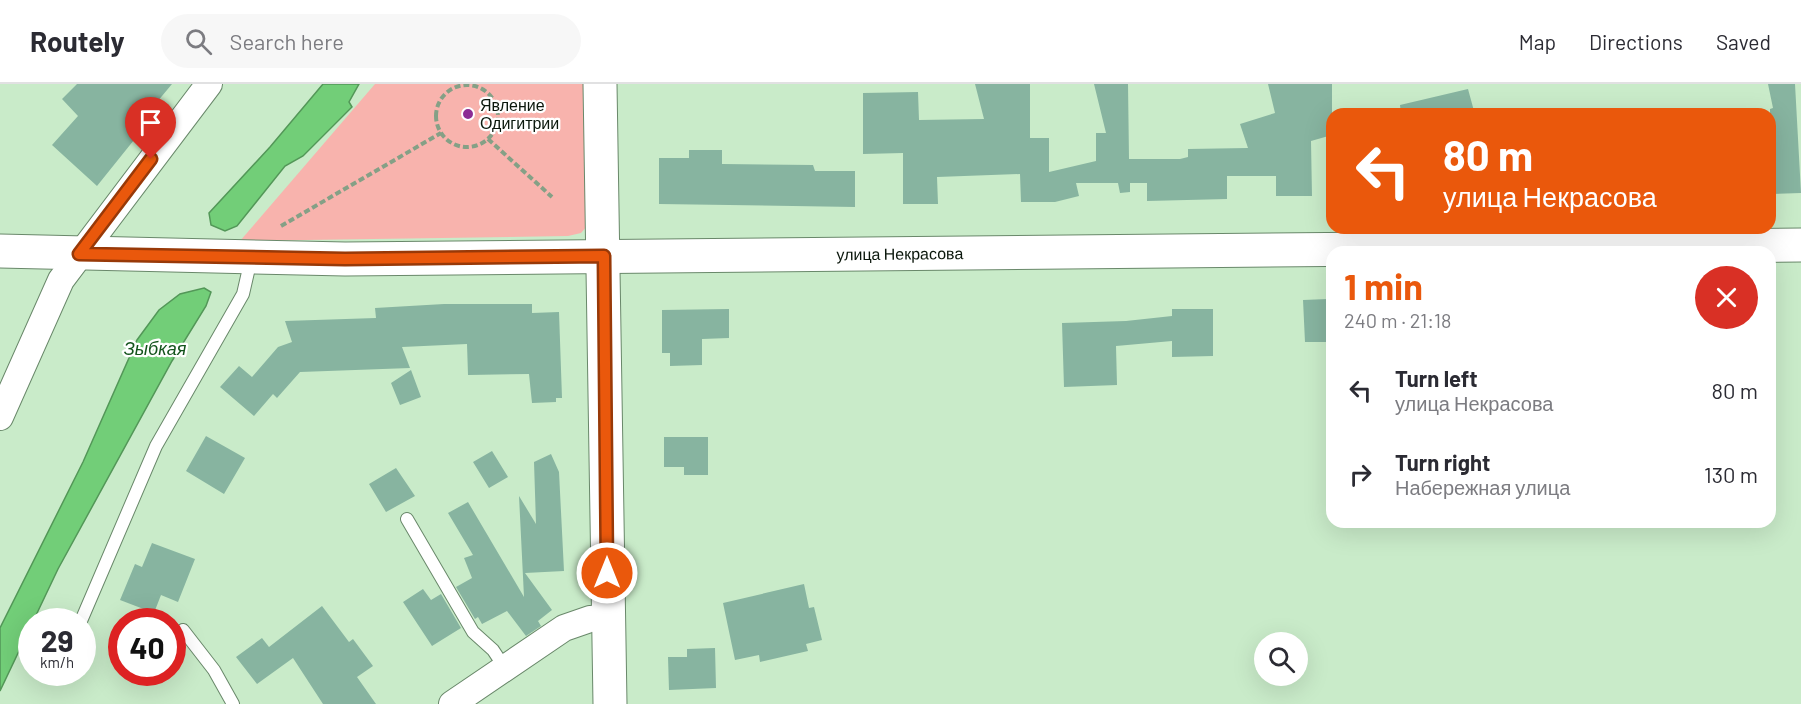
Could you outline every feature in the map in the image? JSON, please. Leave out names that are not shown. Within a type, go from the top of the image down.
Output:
[{"type":"street","points":[[0,417],[61,280],[209,84]]},
{"type":"street","points":[[600,84],[610,704]]},
{"type":"street","name":"улица Некрасова","points":[[1692,246],[1801,245]]},
{"type":"street","name":"улица Некрасова","points":[[0,250],[251,259],[1326,249]]},
{"type":"street","points":[[452,704],[576,622],[607,618]]},
{"type":"lane","points":[[87,608],[156,446],[243,294],[251,259]]},
{"type":"lane","points":[[407,519],[473,632],[493,650],[505,668]]},
{"type":"lane","points":[[186,634],[214,670],[233,704]]},
{"type":"path","points":[[478,85],[491,95],[498,109],[497,125],[488,139],[472,146],[454,144],[441,133],[436,116],[440,100],[452,88],[478,85]]},
{"type":"path","points":[[273,230],[441,133]]},
{"type":"path","points":[[488,139],[552,197]]},
{"type":"shaded area","points":[[375,84],[585,84],[588,225],[581,233],[568,236],[240,241]]},
{"type":"water","points":[[323,84],[359,84],[349,102],[352,107],[303,156],[285,166],[237,226],[225,231],[211,225],[209,213],[270,147]]},
{"type":"water","name":"Зыбкая","points":[[204,288],[211,292],[206,306],[172,361],[58,569],[39,608],[18,608],[18,653],[0,691],[0,628],[83,462],[137,340],[159,310],[180,294]]},
{"type":"building","points":[[77,84],[172,84],[137,126],[142,130],[97,186],[52,145],[78,116],[62,99]]},
{"type":"building","points":[[975,84],[1030,84],[1030,138],[1049,138],[1049,172],[1096,161],[1096,133],[1106,133],[1094,84],[1128,84],[1129,159],[1180,159],[1188,157],[1188,149],[1248,148],[1240,124],[1275,113],[1268,84],[1332,84],[1332,108],[1326,108],[1326,137],[1311,141],[1312,196],[1276,196],[1276,176],[1227,176],[1227,199],[1147,201],[1147,183],[1130,183],[1130,192],[1120,193],[1118,183],[1076,183],[1079,196],[1055,202],[1021,202],[1020,174],[937,177],[938,204],[903,204],[903,153],[863,154],[863,93],[918,92],[919,120],[984,119]]},
{"type":"building","points":[[1768,84],[1795,84],[1801,193],[1776,194],[1776,108],[1773,108]]},
{"type":"building","points":[[1468,89],[1473,108],[1400,108],[1400,105]]},
{"type":"building","points":[[689,150],[722,150],[722,164],[813,165],[815,171],[855,171],[855,207],[659,204],[659,158],[689,158]]},
{"type":"building","points":[[1326,299],[1326,342],[1305,342],[1303,300]]},
{"type":"building","points":[[444,304],[532,304],[532,313],[559,312],[562,398],[556,398],[556,402],[532,403],[529,374],[468,375],[467,344],[402,347],[410,368],[300,372],[277,398],[273,394],[254,416],[220,387],[239,366],[252,377],[278,347],[292,342],[285,321],[376,318],[375,308]]},
{"type":"building","points":[[729,309],[729,338],[702,339],[702,365],[670,366],[670,353],[662,353],[662,310]]},
{"type":"building","points":[[1172,309],[1213,309],[1213,356],[1172,357],[1172,341],[1116,346],[1117,385],[1064,387],[1062,323],[1126,321],[1172,316]]},
{"type":"building","points":[[411,370],[421,397],[400,405],[391,383]]},
{"type":"building","points":[[206,436],[245,458],[224,494],[186,471]]},
{"type":"building","points":[[664,437],[708,437],[708,475],[684,475],[684,467],[664,467]]},
{"type":"building","points":[[492,451],[508,477],[489,488],[473,462]]},
{"type":"building","points":[[551,454],[559,472],[564,571],[525,573],[552,610],[538,621],[541,626],[526,636],[507,611],[482,624],[478,617],[475,619],[456,587],[472,578],[464,558],[473,555],[448,513],[468,502],[524,597],[519,496],[536,524],[534,462]]},
{"type":"building","points":[[396,468],[415,496],[386,512],[369,484]]},
{"type":"building","points":[[152,543],[195,559],[178,602],[161,595],[156,608],[141,608],[120,600],[135,564],[142,567]]},
{"type":"building","points":[[804,584],[809,608],[814,607],[822,640],[806,644],[808,651],[760,662],[759,655],[735,660],[723,603]]},
{"type":"building","points":[[423,589],[431,600],[441,594],[461,628],[432,646],[403,602]]},
{"type":"building","points":[[322,606],[349,642],[353,639],[373,666],[357,677],[376,704],[323,704],[293,658],[257,684],[236,657],[262,638],[269,647]]},
{"type":"building","points":[[715,648],[716,688],[669,690],[668,657],[687,657],[687,649]]},
{"type":"place","name":"Явление Одигитрии","points":[[468,114]]},
{"type":"route","points":[[151,159],[79,254],[251,259],[604,256],[607,573]]}]
